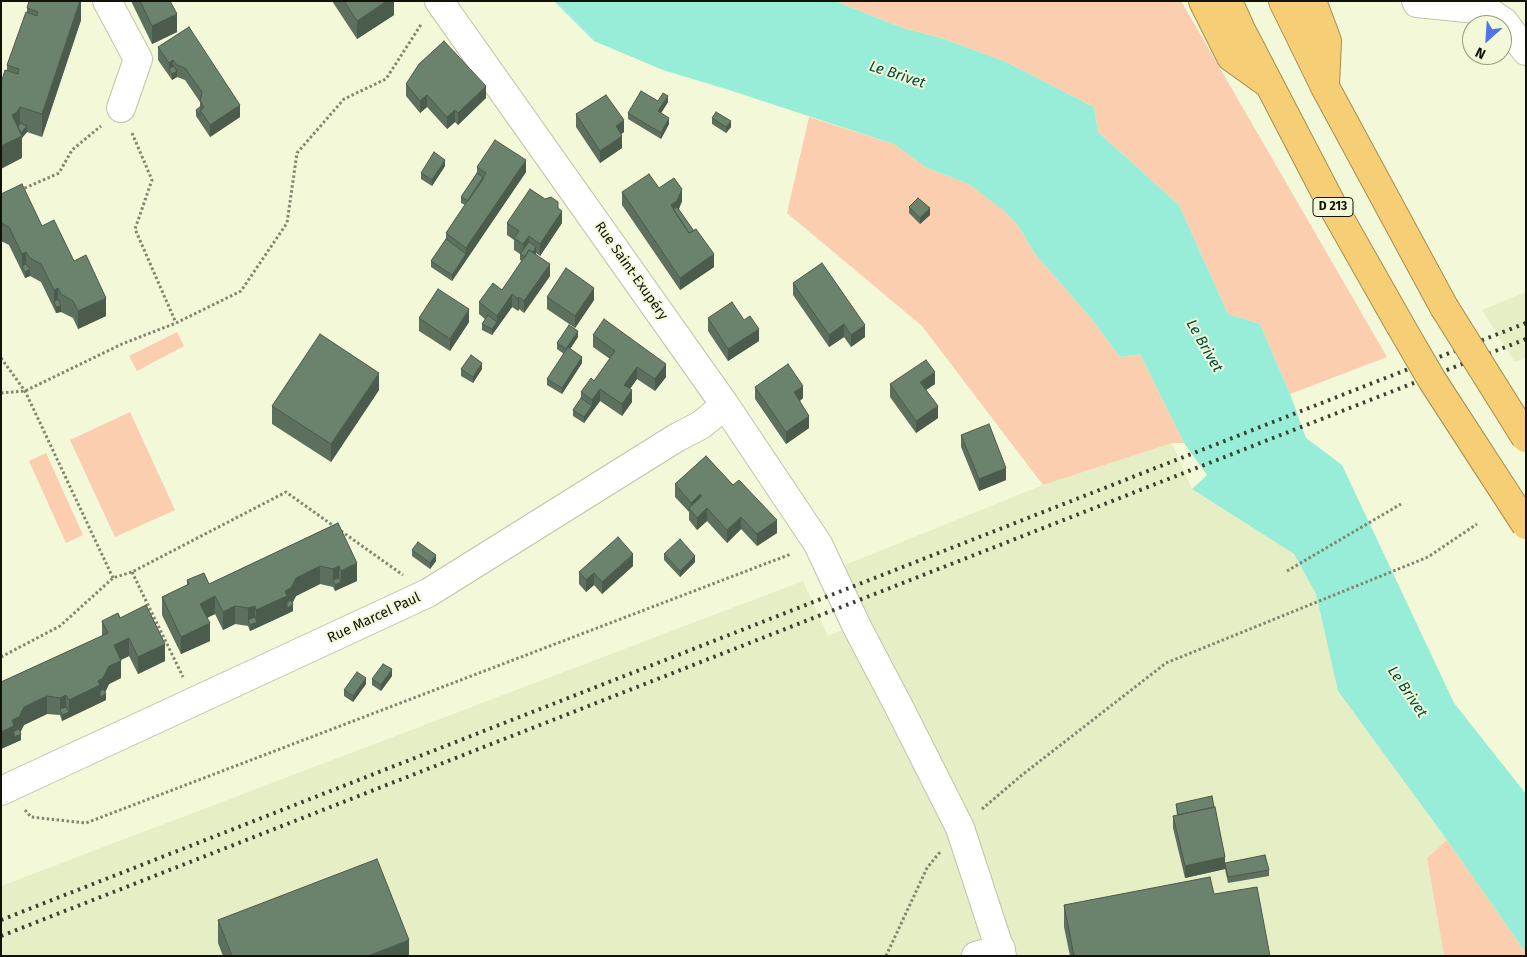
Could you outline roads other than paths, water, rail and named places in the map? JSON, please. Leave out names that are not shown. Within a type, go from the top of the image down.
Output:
[{"type":"highway","points":[[1203,1],[1231,57],[1271,86]]},
{"type":"highway","name":"D 213","points":[[1228,1],[1332,205],[1400,325],[1432,380],[1526,524]]},
{"type":"highway","points":[[1283,1],[1325,88],[1444,307],[1526,438]]},
{"type":"highway","points":[[1312,1],[1327,41],[1325,88]]},
{"type":"street","points":[[107,1],[138,59],[121,108]]},
{"type":"street","points":[[1416,1],[1417,3],[1486,10],[1504,22],[1526,50]]},
{"type":"street","name":"Rue Saint-Exupéry","points":[[432,9],[725,404],[818,544],[857,627],[960,828],[993,954]]},
{"type":"street","name":"Rue Marcel Paul","points":[[5,789],[428,593],[668,443],[700,425],[725,404]]},
{"type":"water","name":"Le Brivet","points":[[554,1],[835,1],[903,28],[941,38],[1004,61],[1094,107],[1098,132],[1179,205],[1228,314],[1260,324],[1290,394],[1306,438],[1342,465],[1454,703],[1526,794],[1526,953],[1447,840],[1338,691],[1316,594],[1294,554],[1192,489],[1207,475],[1184,443],[1140,354],[1120,357],[1090,317],[1035,254],[1017,224],[1003,210],[969,184],[927,168],[894,144],[663,70],[594,41]]},
{"type":"railway","points":[[1,920],[1526,323]]},
{"type":"railway","points":[[1,936],[1526,339]]}]
